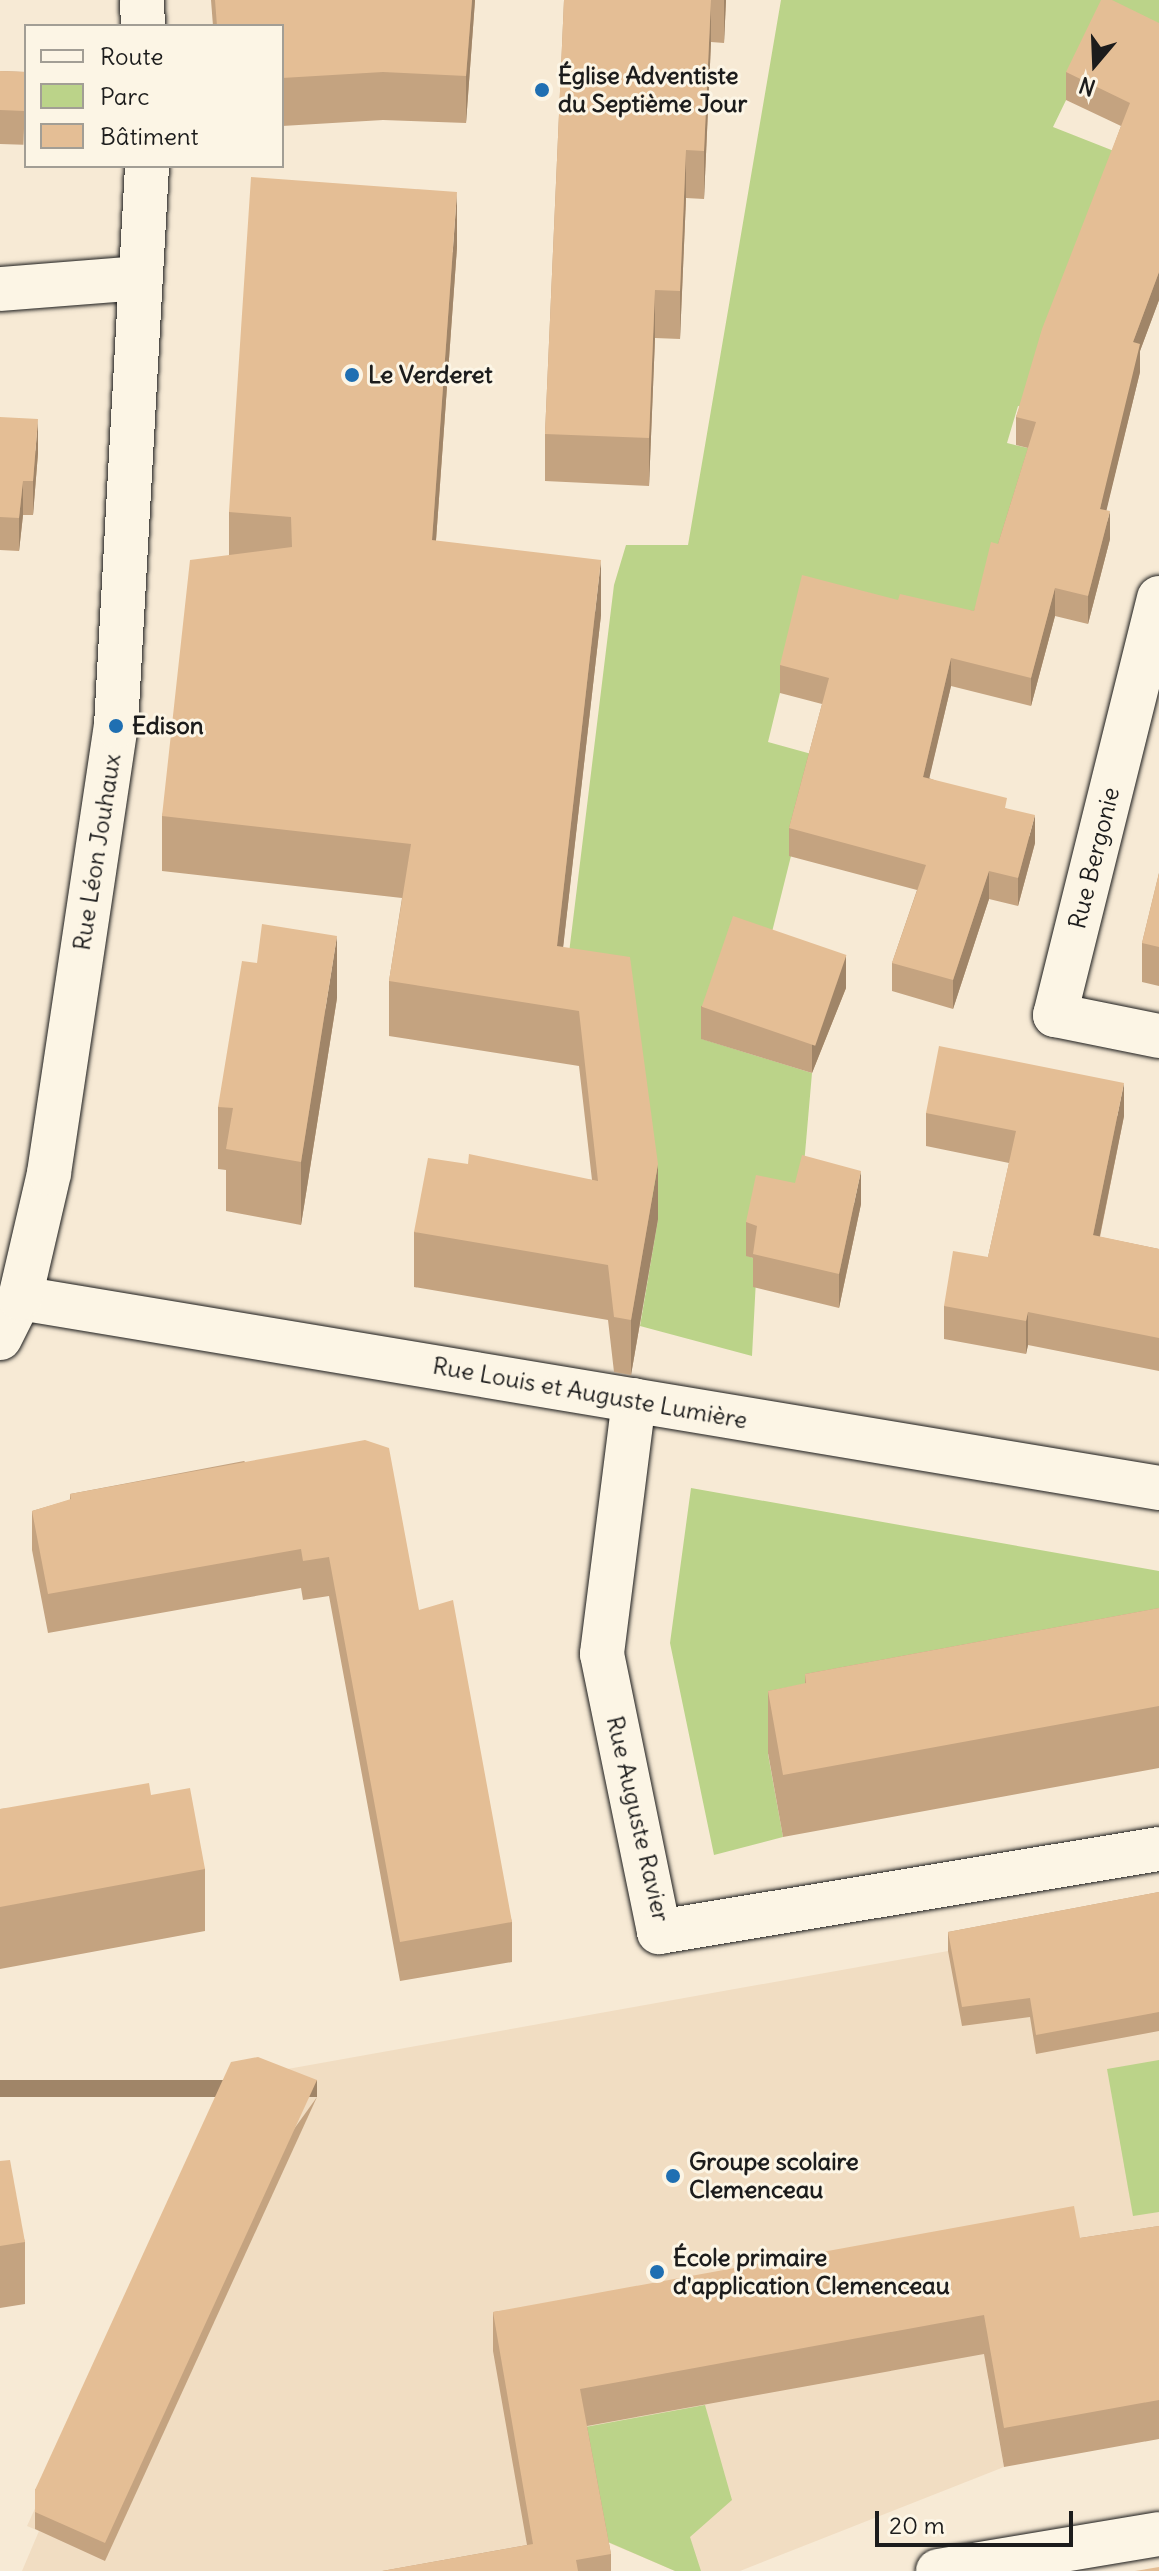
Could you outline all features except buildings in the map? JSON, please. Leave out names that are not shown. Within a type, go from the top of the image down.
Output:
[{"type":"street","points":[[142,0],[143,24]]},
{"type":"street","name":"Rue Léon Jouhaux","points":[[0,1338],[20,1298],[49,1173],[116,726],[147,168]]},
{"type":"street","points":[[0,289],[141,278]]},
{"type":"street","name":"Rue Bergonie","points":[[1159,598],[1055,1015],[1159,1036]]},
{"type":"street","name":"Rue Louis et Auguste Lumière","points":[[20,1298],[1159,1488]]},
{"type":"street","name":"Rue Auguste Ravier","points":[[634,1400],[602,1654],[659,1932],[1159,1849]]},
{"type":"street","points":[[938,2571],[1159,2534]]},
{"type":"shaded area","name":"Groupe scolaire Clemenceau","points":[[948,1951],[1159,2031],[1159,2265],[988,2379],[1004,2467],[740,2571],[675,2571],[602,2540],[607,2571],[22,2571],[39,2531],[27,2526],[231,2079]]},
{"type":"green space","points":[[781,0],[1159,0],[1159,51],[1103,24],[1053,127],[1119,153],[1028,408],[1018,406],[1007,443],[1036,450],[977,623],[808,578],[768,742],[815,755],[811,776],[765,960],[702,1039],[812,1073],[802,1188],[746,1255],[757,1260],[752,1356],[640,1326],[658,1219],[563,1002],[614,585],[626,545],[688,545]]},
{"type":"green space","points":[[691,1488],[1159,1571],[1159,1671],[768,1754],[783,1837],[714,1855],[670,1643]]},
{"type":"green space","points":[[1159,2060],[1159,2212],[1133,2216],[1107,2069]]},
{"type":"green space","points":[[705,2405],[732,2500],[690,2537],[701,2571],[675,2571],[601,2539],[580,2428]]},
{"type":"place","name":"Église Adventiste du Septième Jour","points":[[542,90]]},
{"type":"place","name":"Le Verderet","points":[[352,375]]},
{"type":"place","name":"Edison","points":[[116,726]]},
{"type":"place","name":"Groupe scolaire Clemenceau","points":[[673,2176]]},
{"type":"place","name":"École primaire d'application Clemenceau","points":[[657,2272]]}]
